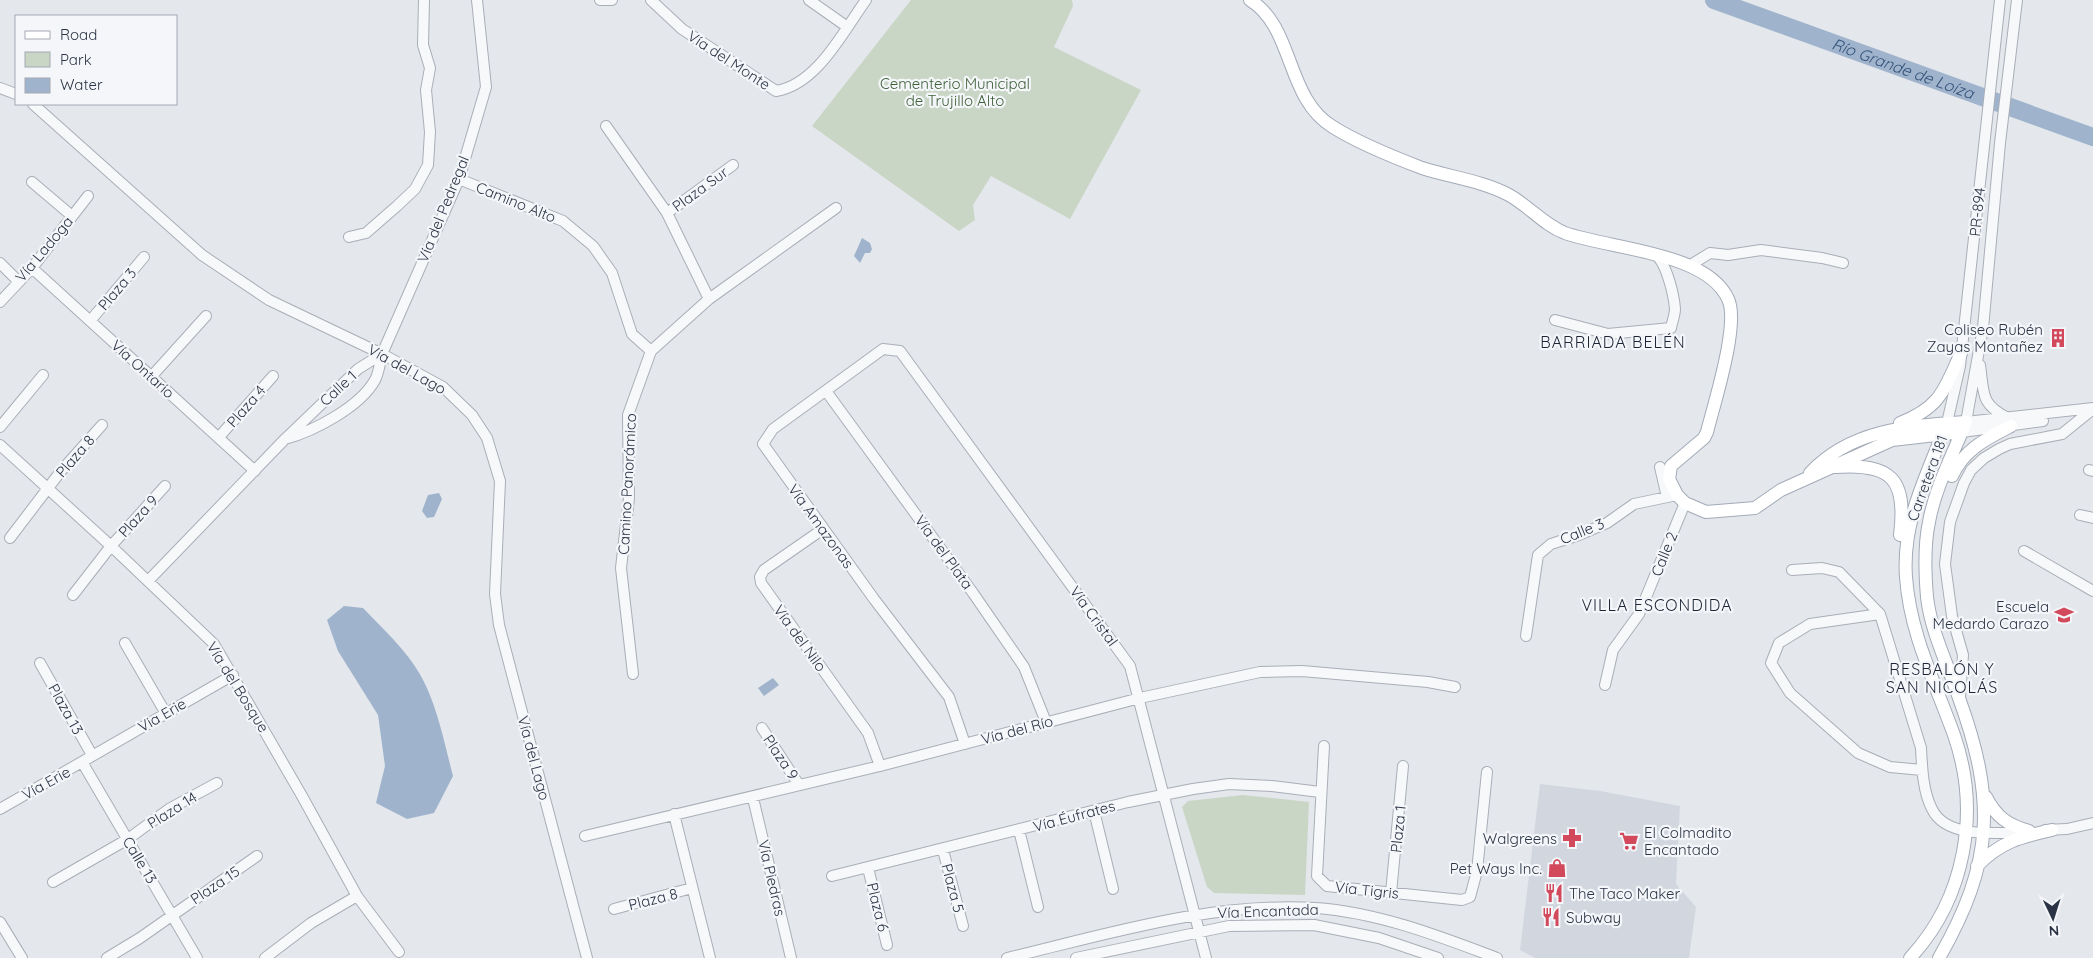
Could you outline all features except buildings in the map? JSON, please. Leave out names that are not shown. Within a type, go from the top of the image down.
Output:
[{"type":"main road","points":[[1250,0],[1268,18],[1285,48],[1293,75],[1305,99],[1331,126],[1422,167],[1509,195],[1551,226],[1566,233],[1689,266],[1708,274],[1717,282],[1728,297],[1732,316],[1728,342],[1707,432],[1704,438],[1671,466],[1669,479],[1677,498],[1706,512],[1755,508],[1781,490],[1892,440],[1945,428]]},
{"type":"main road","points":[[1803,480],[1822,460],[1857,440],[1892,429],[1934,405],[1943,393],[1961,353]]},
{"type":"main road","points":[[1936,497],[1946,490],[1956,466],[1964,454],[2010,422]]},
{"type":"main road","points":[[1892,429],[1964,427]]},
{"type":"main road","name":"Carretera 181","points":[[1939,958],[1966,905],[1984,834],[1984,792],[1978,756],[1960,698],[1938,642],[1927,598],[1927,534],[1936,497],[1964,427]]},
{"type":"main road","name":"Carretera 181","points":[[1910,958],[1930,936],[1948,904],[1964,852],[1966,832],[1966,786],[1960,755],[1917,642],[1911,620],[1906,575],[1907,538],[1915,503],[1945,428]]},
{"type":"main road","points":[[1828,468],[1870,466],[1881,470],[1896,486],[1902,500],[1899,563],[1906,575]]},
{"type":"main road","points":[[1984,792],[1998,816],[2011,826],[2028,831]]},
{"type":"main road","points":[[1977,866],[1990,852],[2005,843],[2052,830]]},
{"type":"street","points":[[349,237],[366,232],[397,206],[415,189],[428,165],[430,132],[426,90],[430,68],[423,45],[424,0]]},
{"type":"street","name":"Vía del Pedregal","points":[[382,354],[459,179],[486,87],[477,0]]},
{"type":"street","points":[[600,0],[612,0]]},
{"type":"street","name":"Vía del Monte","points":[[651,0],[682,29],[776,90],[788,89],[825,61],[846,26],[866,0]]},
{"type":"street","points":[[809,0],[846,26]]},
{"type":"street","name":"PR-894","points":[[1945,428],[1958,382],[2000,0]]},
{"type":"street","name":"PR-894","points":[[1964,427],[1979,358],[2017,1]]},
{"type":"street","points":[[0,88],[15,94]]},
{"type":"street","name":"Vía del Lago","points":[[34,105],[202,255],[269,300],[382,354],[444,387],[472,415],[488,438],[500,481],[495,594],[499,625],[587,958]]},
{"type":"street","points":[[606,126],[667,213],[709,298]]},
{"type":"street","name":"Plaza Sur","points":[[667,213],[733,165]]},
{"type":"street","name":"Camino Alto","points":[[459,179],[563,221],[594,246],[612,273],[632,334],[651,351]]},
{"type":"street","points":[[32,182],[72,216]]},
{"type":"street","name":"Vía Ladoga","points":[[0,302],[32,268],[88,196]]},
{"type":"street","name":"Camino Panorámico","points":[[633,674],[621,568],[629,498],[628,415],[651,351],[709,298],[836,208]]},
{"type":"street","points":[[1689,266],[1710,253],[1728,254],[1761,250],[1822,258],[1843,263]]},
{"type":"street","name":"Plaza 3","points":[[90,321],[144,257]]},
{"type":"street","points":[[1555,320],[1608,334],[1671,328],[1674,309],[1669,276],[1665,264],[1658,257]]},
{"type":"street","points":[[0,263],[18,281]]},
{"type":"street","name":"Vía Ontario","points":[[32,268],[220,437],[255,471]]},
{"type":"street","points":[[151,376],[206,316]]},
{"type":"street","name":"Vía Amazonas","points":[[892,350],[883,349],[773,429],[763,444],[823,529],[949,697],[965,744]]},
{"type":"street","name":"Vía Cristal","points":[[892,350],[900,351],[1130,666],[1140,698],[1163,795],[1206,958]]},
{"type":"street","name":"Calle 1","points":[[148,581],[285,439],[358,369],[382,354]]},
{"type":"street","name":"Calle 1","points":[[285,439],[322,426],[365,393],[376,379],[382,354]]},
{"type":"street","points":[[1979,358],[1985,399],[1996,412],[2010,422]]},
{"type":"street","points":[[0,427],[43,375]]},
{"type":"street","name":"Plaza 4","points":[[220,437],[273,376]]},
{"type":"street","name":"Vía del Plata","points":[[826,391],[973,593],[1024,667],[1036,692],[1046,722]]},
{"type":"street","points":[[1964,427],[2072,416],[2093,409]]},
{"type":"street","points":[[1960,698],[1963,655],[1952,616],[1945,564],[1950,522],[1964,482],[1971,470],[1998,449],[2010,444],[2062,434],[2093,409]]},
{"type":"street","name":"Plaza 8","points":[[10,538],[48,488],[102,425]]},
{"type":"street","name":"Vía del Bosque","points":[[0,445],[111,546],[214,644],[357,896],[399,952]]},
{"type":"street","points":[[1660,466],[1677,498]]},
{"type":"street","name":"Plaza 9","points":[[73,595],[111,546],[165,486]]},
{"type":"street","name":"Calle 3","points":[[1526,636],[1538,555],[1550,544],[1579,535],[1607,523],[1634,504],[1677,498]]},
{"type":"street","name":"Calle 2","points":[[1605,685],[1613,650],[1639,614],[1677,498]]},
{"type":"street","name":"Vía del Nilo","points":[[823,529],[764,570],[760,577],[761,584],[868,733],[880,766]]},
{"type":"street","points":[[2024,551],[2093,591]]},
{"type":"street","points":[[1792,570],[1822,568],[1838,572],[1880,614],[1921,748],[1922,770],[1932,812],[1940,820],[1966,832],[1984,834],[2052,830],[2093,823]]},
{"type":"street","points":[[1880,614],[1810,624],[1779,643],[1771,663],[1790,693],[1858,753],[1890,767],[1922,770]]},
{"type":"street","points":[[125,643],[165,712]]},
{"type":"street","name":"Plaza 13","points":[[40,663],[92,756]]},
{"type":"street","name":"Vía del Río","points":[[585,836],[674,814],[753,798],[1140,698],[1260,672],[1302,671],[1428,682],[1455,687]]},
{"type":"street","name":"Via Erie","points":[[92,756],[165,712],[233,675]]},
{"type":"street","name":"Plaza 9","points":[[762,728],[799,785]]},
{"type":"street","name":"Vía Tigris","points":[[1324,746],[1320,792],[1317,876],[1327,886],[1462,900],[1470,897],[1475,886],[1487,772]]},
{"type":"street","name":"Vía Erie","points":[[0,809],[92,756]]},
{"type":"street","name":"Calle 13","points":[[82,762],[173,914],[197,958]]},
{"type":"street","name":"Plaza 1","points":[[1391,893],[1403,766]]},
{"type":"street","name":"Plaza 14","points":[[54,882],[128,839],[170,809],[217,783]]},
{"type":"street","name":"Vía Éufrates","points":[[832,876],[1163,795],[1229,784],[1272,786],[1320,792]]},
{"type":"street","name":"Vía Piedras","points":[[753,798],[791,958]]},
{"type":"street","points":[[1094,811],[1113,888]]},
{"type":"street","points":[[674,814],[710,958]]},
{"type":"street","points":[[1019,830],[1038,906]]},
{"type":"street","name":"Plaza 5","points":[[943,850],[963,926]]},
{"type":"street","name":"Plaza 15","points":[[107,958],[140,938],[257,856]]},
{"type":"street","name":"Plaza 6","points":[[868,868],[887,945]]},
{"type":"street","name":"Plaza 8","points":[[614,909],[692,888]]},
{"type":"street","points":[[265,958],[311,923],[357,896]]},
{"type":"street","name":"Vía Encantada","points":[[1007,958],[1137,927],[1227,910],[1316,908],[1384,919],[1497,958]]},
{"type":"street","points":[[0,922],[22,958]]},
{"type":"street","name":"Vía Encantada","points":[[1076,958],[1230,926],[1314,925],[1379,938],[1438,958]]},
{"type":"shaded area","points":[[1540,784],[1600,791],[1680,806],[1676,884],[1696,907],[1689,958],[1535,958],[1520,950]]},
{"type":"green space","name":"Cementerio Municipal de Trujillo Alto","points":[[911,0],[1072,0],[1073,6],[1054,47],[1141,90],[1070,219],[991,176],[973,205],[975,220],[959,231],[812,126]]},
{"type":"green space","points":[[1243,795],[1309,802],[1305,895],[1214,893],[1207,887],[1182,807],[1188,801]]},
{"type":"water","points":[[862,238],[870,243],[872,249],[870,253],[865,253],[860,263],[854,256]]},
{"type":"water","points":[[439,493],[442,499],[434,517],[427,518],[422,511],[428,495]]},
{"type":"water","points":[[344,606],[363,608],[389,635],[414,664],[431,697],[453,776],[434,813],[407,819],[376,803],[385,766],[378,715],[338,651],[327,620]]},
{"type":"water","points":[[773,678],[779,685],[764,696],[758,688]]},
{"type":"waterway","name":"Río Grande de Loíza","points":[[1714,0],[2093,137]]},
{"type":"place","name":"Coliseo Rubén Zayas Montañez","points":[[2058,338]]},
{"type":"place","name":"Escuela Medardo Carazo","points":[[2064,615]]},
{"type":"place","name":"Walgreens","points":[[1572,838]]},
{"type":"place","name":"El Colmadito Encantado","points":[[1629,841]]},
{"type":"place","name":"Pet Ways Inc.","points":[[1557,868]]},
{"type":"place","name":"The Taco Maker","points":[[1554,893]]},
{"type":"place","name":"Subway","points":[[1551,917]]},
{"type":"district","name":"BARRIADA BELÉN","points":[[1613,342]]},
{"type":"district","name":"VILLA ESCONDIDA","points":[[1657,605]]},
{"type":"district","name":"RESBALÓN Y SAN NICOLÁS","points":[[1942,678]]}]
